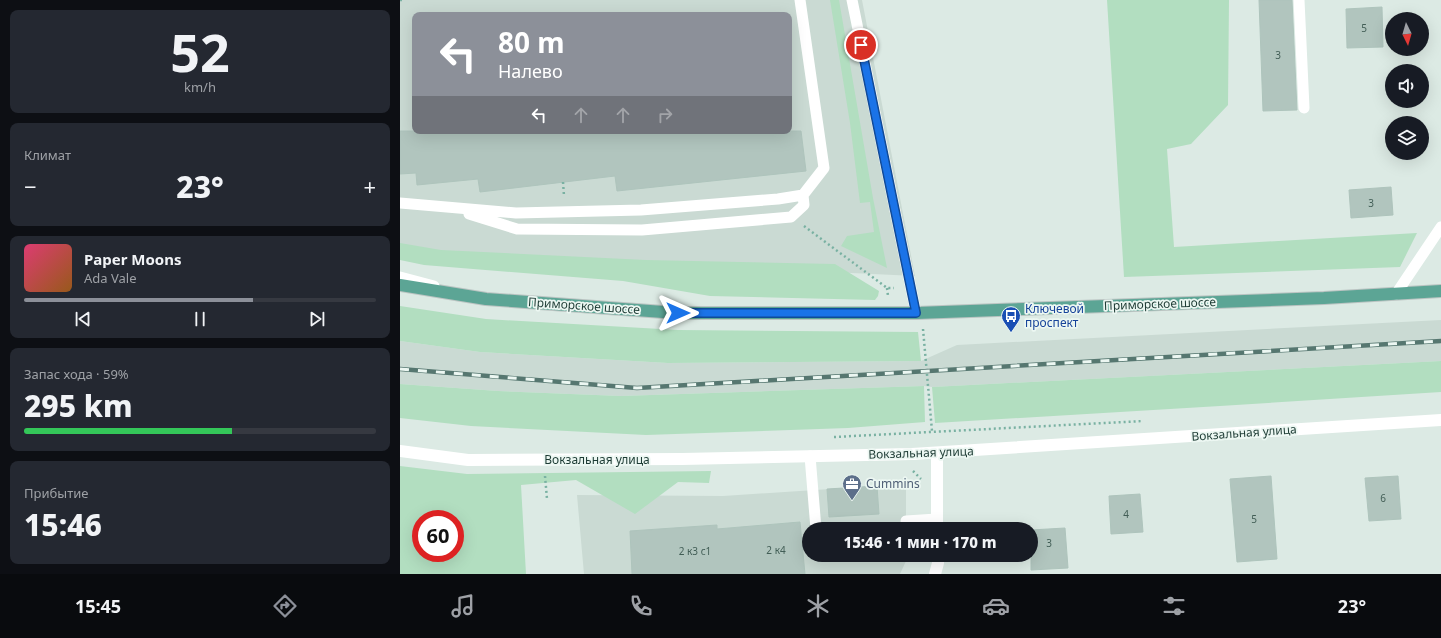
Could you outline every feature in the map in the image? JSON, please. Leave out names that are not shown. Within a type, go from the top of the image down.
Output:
[{"type":"main road","name":"Приморское шоссе","points":[[400,285],[486,299],[678,313],[916,313],[1324,298],[1441,291]]},
{"type":"street","name":"Вокзальная улица","points":[[400,451],[468,460],[682,459],[937,453],[1441,420]]},
{"type":"street","points":[[937,453],[937,522]]},
{"type":"street","points":[[935,574],[938,562]]},
{"type":"lane","points":[[400,203],[516,213],[641,210],[778,199],[803,195],[824,168],[800,0]]},
{"type":"lane","points":[[852,0],[916,313]]},
{"type":"lane","points":[[1299,0],[1304,108]]},
{"type":"lane","points":[[449,208],[517,229],[642,230],[791,217],[804,205],[803,195]]},
{"type":"lane","points":[[1396,294],[1441,228]]},
{"type":"lane","points":[[400,277],[486,299]]},
{"type":"lane","points":[[810,456],[815,522]]},
{"type":"lane","points":[[906,521],[916,522]]},
{"type":"path","points":[[791,217],[887,288],[911,288]]},
{"type":"path","points":[[924,329],[932,431]]},
{"type":"path","points":[[832,437],[1147,420]]},
{"type":"path","points":[[544,460],[547,499]]},
{"type":"shaded area","points":[[400,0],[862,0],[915,276],[400,252]]},
{"type":"shaded area","points":[[1441,320],[1441,361],[932,387],[924,386],[621,396],[498,391],[400,384],[400,341],[480,352],[668,363],[921,361],[957,345]]},
{"type":"shaded area","points":[[906,484],[906,522],[802,522],[802,562],[906,562],[900,574],[584,574],[577,495],[723,496]]},
{"type":"green space","points":[[830,0],[839,0],[873,198],[887,268],[841,246],[847,236],[874,232],[870,202],[860,203],[850,123]]},
{"type":"green space","points":[[1107,0],[1229,0],[1228,105],[1191,144],[1167,149],[1174,247],[1417,233],[1400,267],[1124,277]]},
{"type":"green space","points":[[400,243],[441,250],[646,260],[835,264],[879,291],[875,300],[710,296],[623,281],[424,265],[400,260]]},
{"type":"green space","points":[[400,306],[486,319],[678,330],[918,332],[921,361],[668,363],[480,352],[400,341]]},
{"type":"green space","points":[[1441,361],[1441,392],[935,423],[932,387]]},
{"type":"green space","points":[[400,384],[498,391],[621,396],[924,386],[925,422],[848,428],[646,435],[471,426],[400,418]]},
{"type":"green space","points":[[400,466],[467,474],[711,471],[709,483],[678,482],[635,514],[576,480],[521,485],[526,574],[400,574]]},
{"type":"building","points":[[1259,0],[1292,0],[1297,110],[1263,111]]},
{"type":"building","points":[[1382,7],[1383,47],[1347,48],[1346,9]]},
{"type":"building","points":[[400,131],[412,131],[412,134],[792,134],[792,131],[801,131],[806,171],[617,191],[615,176],[480,192],[478,179],[417,185],[416,173],[400,174]]},
{"type":"building","points":[[1391,187],[1393,215],[1351,218],[1349,190]]},
{"type":"building","points":[[1271,476],[1277,559],[1237,562],[1230,479]]},
{"type":"building","points":[[1398,476],[1401,519],[1369,521],[1365,478]]},
{"type":"building","points":[[877,486],[879,514],[829,517],[827,489]]},
{"type":"building","points":[[1140,494],[1143,532],[1111,534],[1109,496]]},
{"type":"building","points":[[800,522],[802,562],[804,562],[805,574],[632,574],[630,531],[717,525],[717,529]]},
{"type":"building","points":[[1065,528],[1068,568],[1031,570],[1031,562],[1038,562],[1038,530]]},
{"type":"railway","points":[[400,369],[637,388],[1441,341]]},
{"type":"place","name":"Ключевой проспект","points":[[1011,333]]},
{"type":"place","name":"Cummins","points":[[852,501]]},
{"type":"route","points":[[678,313],[916,313],[861,45]]}]
